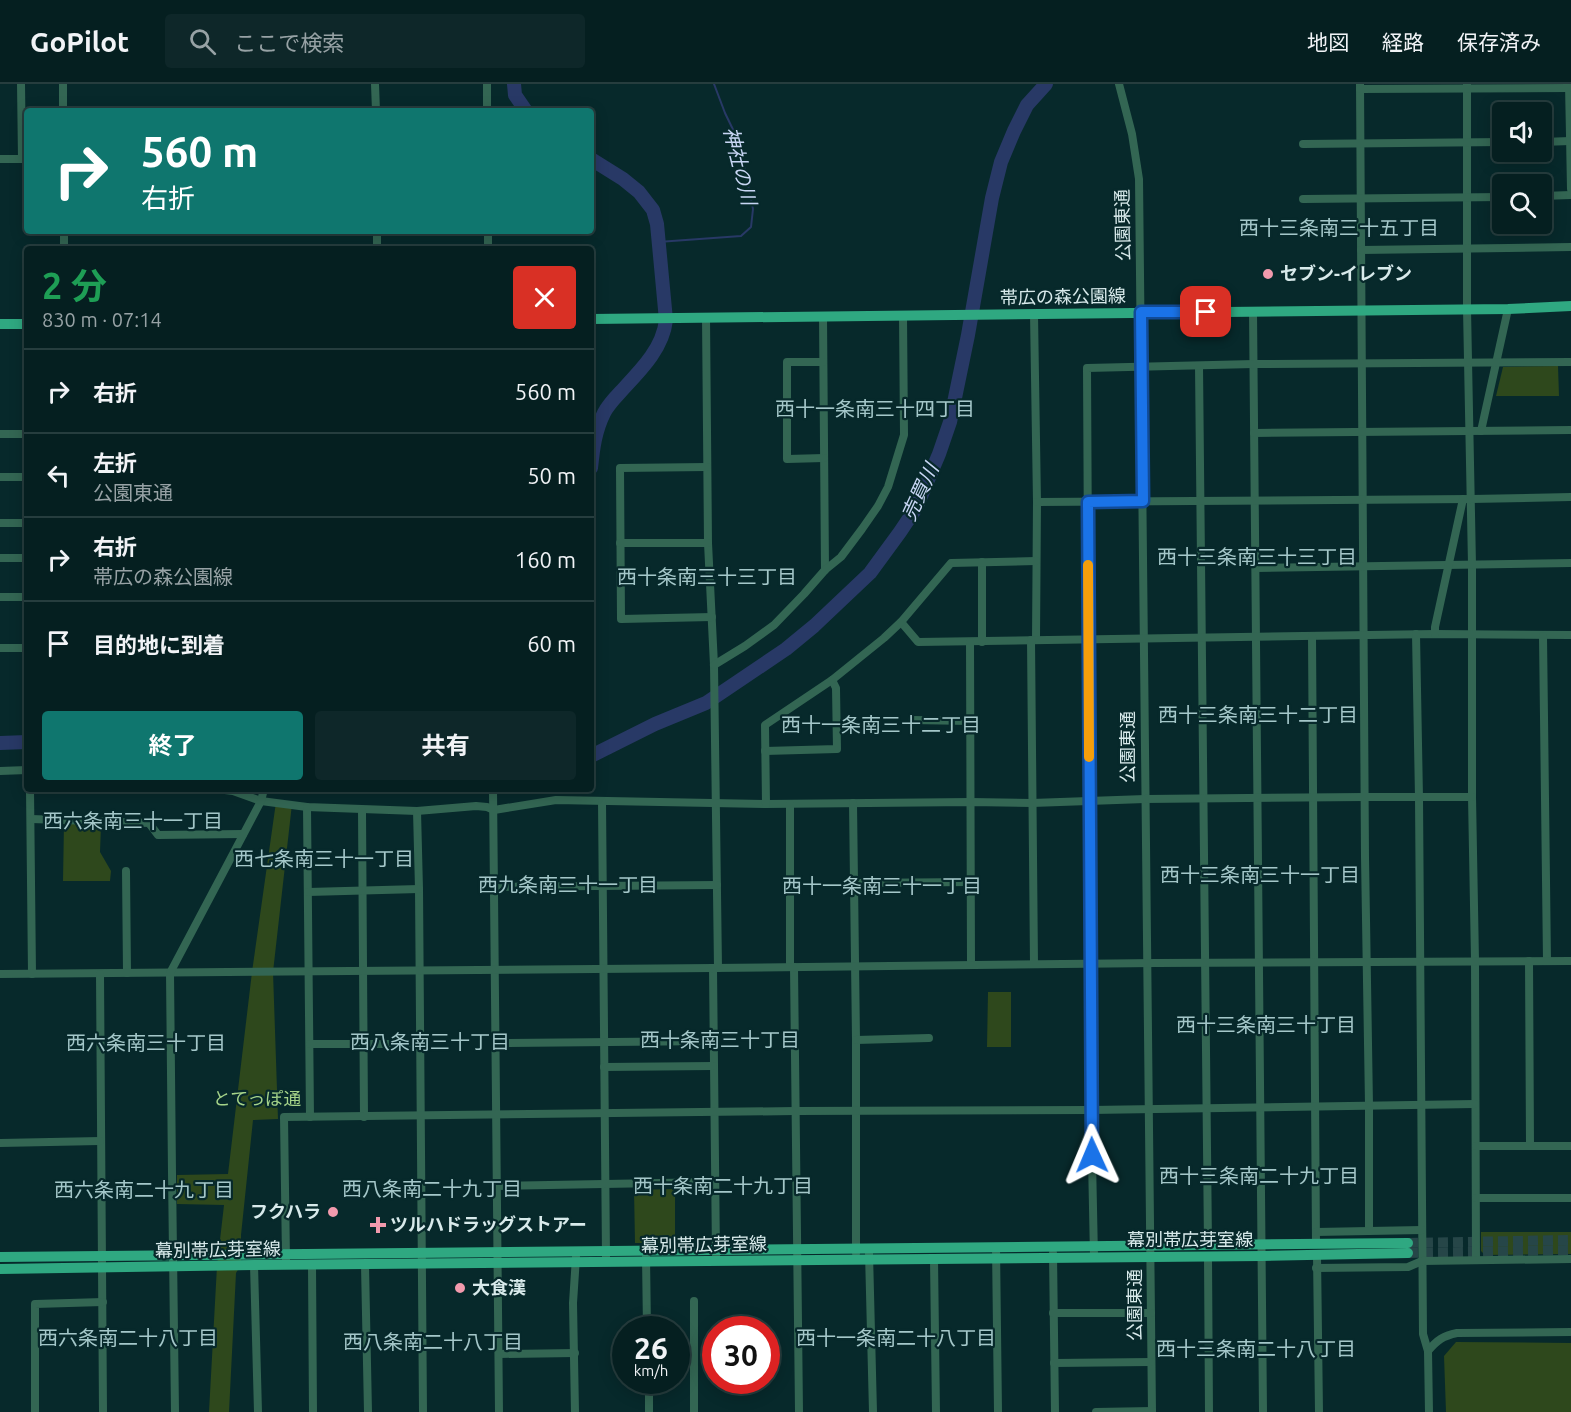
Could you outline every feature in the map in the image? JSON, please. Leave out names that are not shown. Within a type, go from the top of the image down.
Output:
[{"type":"main road","name":"帯広の森公園線","points":[[594,319],[1508,309],[1571,306]]},
{"type":"main road","points":[[0,324],[24,324]]},
{"type":"main road","name":"幕別帯広芽室線","points":[[0,1269],[254,1265],[286,1260],[312,1265],[365,1265],[497,1252],[606,1257],[1151,1251],[1208,1245],[1262,1245],[1316,1250]]},
{"type":"main road","name":"幕別帯広芽室線","points":[[1151,1251],[1208,1257],[1262,1256],[1316,1250],[1408,1248]]},
{"type":"main road","name":"幕別帯広芽室線","points":[[869,1254],[934,1259],[996,1252]]},
{"type":"main road","name":"幕別帯広芽室線","points":[[0,1257],[173,1255],[286,1260],[421,1259],[497,1264],[576,1257]]},
{"type":"street","points":[[21,84],[24,140]]},
{"type":"street","points":[[63,84],[63,108]]},
{"type":"street","points":[[375,84],[376,108]]},
{"type":"street","points":[[487,84],[487,108]]},
{"type":"street","name":"公園東通","points":[[1119,84],[1132,134],[1139,179],[1152,1412]]},
{"type":"street","points":[[1369,1231],[1370,1105],[1365,797],[1360,86],[1569,86],[1571,189]]},
{"type":"street","points":[[1467,86],[1469,363],[1467,499],[1472,566],[1476,1260]]},
{"type":"street","points":[[1552,142],[1570,141]]},
{"type":"street","points":[[1304,144],[1492,142]]},
{"type":"street","points":[[0,159],[24,159]]},
{"type":"street","points":[[1552,196],[1571,195]]},
{"type":"street","points":[[1303,199],[1492,196]]},
{"type":"street","points":[[1361,250],[1571,247]]},
{"type":"street","points":[[1481,431],[1508,309]]},
{"type":"street","points":[[1252,311],[1263,1412]]},
{"type":"street","points":[[1034,314],[1036,502],[1032,803],[1034,964]]},
{"type":"street","points":[[714,667],[774,625],[825,570],[841,557],[878,506],[888,486],[904,435],[903,315]]},
{"type":"street","points":[[823,316],[825,570]]},
{"type":"street","points":[[706,317],[708,543],[714,667],[717,885],[713,1066],[716,1256]]},
{"type":"street","points":[[823,362],[787,362],[787,459],[824,458]]},
{"type":"street","points":[[1094,1251],[1091,1110],[1087,368],[1254,364],[1571,362]]},
{"type":"street","points":[[1199,366],[1208,1245]]},
{"type":"street","points":[[1254,433],[1571,430]]},
{"type":"street","points":[[0,434],[24,434]]},
{"type":"street","points":[[707,466],[620,468],[621,619],[712,617]]},
{"type":"street","points":[[0,477],[24,477]]},
{"type":"street","points":[[1036,502],[1571,497]]},
{"type":"street","points":[[1435,634],[1449,566],[1467,499]]},
{"type":"street","points":[[0,523],[24,523]]},
{"type":"street","points":[[620,543],[708,543]]},
{"type":"street","points":[[0,558],[24,558]]},
{"type":"street","points":[[766,804],[765,725],[832,680],[884,638],[901,622],[951,563],[1036,561]]},
{"type":"street","points":[[982,562],[982,642]]},
{"type":"street","points":[[1256,568],[1571,563]]},
{"type":"street","points":[[0,597],[24,597]]},
{"type":"street","points":[[901,622],[918,642],[1416,634],[1571,635]]},
{"type":"street","points":[[1416,634],[1423,1334],[1428,1351],[1429,1412]]},
{"type":"street","points":[[1312,636],[1313,962],[1319,1412]]},
{"type":"street","points":[[1543,636],[1547,961]]},
{"type":"street","points":[[970,642],[971,965]]},
{"type":"street","points":[[0,648],[24,648]]},
{"type":"street","points":[[765,752],[837,749],[836,688],[832,680]]},
{"type":"street","points":[[912,720],[970,721]]},
{"type":"street","points":[[0,771],[24,770]]},
{"type":"street","points":[[30,792],[32,974]]},
{"type":"street","points":[[240,792],[308,807],[362,810],[417,810],[476,806],[494,810],[556,800],[789,804],[1472,797]]},
{"type":"street","points":[[493,792],[499,1412]]},
{"type":"street","points":[[175,1412],[170,973],[262,795]]},
{"type":"street","points":[[602,801],[606,1257]]},
{"type":"street","points":[[853,803],[856,1254]]},
{"type":"street","points":[[789,804],[799,1412]]},
{"type":"street","points":[[308,807],[310,1117]]},
{"type":"street","points":[[362,810],[364,1117]]},
{"type":"street","points":[[417,810],[423,1412]]},
{"type":"street","points":[[31,819],[149,823],[158,835],[243,834]]},
{"type":"street","points":[[126,871],[127,973]]},
{"type":"street","points":[[854,883],[971,882]]},
{"type":"street","points":[[494,887],[717,885]]},
{"type":"street","points":[[308,892],[419,889]]},
{"type":"street","points":[[1529,961],[1530,1146]]},
{"type":"street","points":[[0,974],[1204,962],[1571,961]]},
{"type":"street","points":[[100,974],[103,1412]]},
{"type":"street","points":[[856,1040],[929,1038]]},
{"type":"street","points":[[496,1043],[714,1041]]},
{"type":"street","points":[[310,1044],[419,1044]]},
{"type":"street","points":[[604,1067],[713,1066]]},
{"type":"street","points":[[286,1260],[284,1117],[1091,1110],[1475,1104]]},
{"type":"street","points":[[0,1143],[100,1141]]},
{"type":"street","points":[[1476,1146],[1571,1146]]},
{"type":"street","points":[[497,1186],[714,1182]]},
{"type":"street","points":[[1476,1198],[1571,1198]]},
{"type":"street","points":[[1316,1232],[1422,1230]]},
{"type":"street","points":[[996,1252],[998,1412]]},
{"type":"street","points":[[1053,1252],[1055,1412]]},
{"type":"street","points":[[869,1254],[873,1412]]},
{"type":"street","points":[[646,1256],[647,1316]]},
{"type":"street","points":[[576,1257],[573,1303],[576,1412]]},
{"type":"street","points":[[1208,1257],[1209,1412]]},
{"type":"street","points":[[934,1259],[936,1412]]},
{"type":"street","points":[[1316,1268],[1408,1267],[1422,1261],[1571,1259]]},
{"type":"street","points":[[254,1265],[258,1412]]},
{"type":"street","points":[[312,1265],[313,1412]]},
{"type":"street","points":[[365,1265],[368,1412]]},
{"type":"street","points":[[694,1301],[694,1412]]},
{"type":"street","points":[[35,1412],[35,1304],[103,1302]]},
{"type":"street","points":[[1053,1313],[1151,1313]]},
{"type":"street","points":[[1428,1351],[1440,1338],[1457,1333],[1571,1332]]},
{"type":"street","points":[[499,1354],[575,1353]]},
{"type":"street","points":[[1054,1363],[1151,1362]]},
{"type":"street","points":[[649,1394],[649,1412]]},
{"type":"street","points":[[1096,1412],[1152,1412]]},
{"type":"green space","points":[[1558,366],[1559,396],[1496,396],[1503,367]]},
{"type":"green space","name":"とてっぽ通","points":[[276,802],[292,804],[273,972],[278,1119],[253,1120],[241,1235],[241,1265],[236,1273],[229,1412],[209,1412],[217,1266],[224,1205],[177,1204],[177,1175],[228,1174],[252,972]]},
{"type":"green space","points":[[64,823],[101,825],[100,852],[111,871],[110,881],[63,881]]},
{"type":"green space","points":[[988,992],[1011,992],[1011,1047],[987,1047]]},
{"type":"green space","points":[[675,1189],[675,1243],[635,1243],[634,1190]]},
{"type":"green space","points":[[1481,1232],[1571,1232],[1571,1254],[1485,1255],[1481,1251]]},
{"type":"green space","points":[[1456,1342],[1571,1343],[1571,1412],[1446,1412],[1444,1356]]},
{"type":"waterway","points":[[514,84],[515,95],[524,108]]},
{"type":"waterway","name":"神社の川","points":[[658,242],[741,236],[751,227],[753,209],[739,142],[714,84]]},
{"type":"waterway","name":"売買川","points":[[594,754],[655,724],[706,703],[786,649],[870,573],[900,532],[916,508],[950,422],[992,198],[1001,162],[1027,105],[1046,84]]},
{"type":"waterway","points":[[594,161],[639,192],[653,210],[657,224],[666,320],[661,339],[651,356],[604,413],[596,433],[594,447]]},
{"type":"waterway","name":"売買川","points":[[0,743],[24,742]]},
{"type":"tunnel","points":[[1408,1243],[1571,1240]]},
{"type":"tunnel","points":[[1408,1253],[1571,1250]]},
{"type":"slow traffic","points":[[1088,565],[1089,757]]},
{"type":"place","name":"セブン-イレブン","points":[[1268,274]]},
{"type":"place","name":"フクハラ","points":[[333,1212]]},
{"type":"place","name":"ツルハドラッグストアー","points":[[378,1225]]},
{"type":"place","name":"大食漢","points":[[460,1288]]},
{"type":"district","name":"西十三条南三十五丁目","points":[[1339,228]]},
{"type":"district","name":"西十一条南三十四丁目","points":[[875,409]]},
{"type":"district","name":"西十三条南三十三丁目","points":[[1257,557]]},
{"type":"district","name":"西十条南三十三丁目","points":[[707,577]]},
{"type":"district","name":"西十三条南三十二丁目","points":[[1258,715]]},
{"type":"district","name":"西十一条南三十二丁目","points":[[881,725]]},
{"type":"district","name":"西六条南三十一丁目","points":[[133,821]]},
{"type":"district","name":"西七条南三十一丁目","points":[[324,859]]},
{"type":"district","name":"西十三条南三十一丁目","points":[[1260,875]]},
{"type":"district","name":"西九条南三十一丁目","points":[[568,885]]},
{"type":"district","name":"西十一条南三十一丁目","points":[[882,886]]},
{"type":"district","name":"西十三条南三十丁目","points":[[1266,1025]]},
{"type":"district","name":"西十条南三十丁目","points":[[720,1040]]},
{"type":"district","name":"西八条南三十丁目","points":[[430,1042]]},
{"type":"district","name":"西六条南三十丁目","points":[[146,1043]]},
{"type":"district","name":"西十三条南二十九丁目","points":[[1259,1176]]},
{"type":"district","name":"西十条南二十九丁目","points":[[723,1186]]},
{"type":"district","name":"西八条南二十九丁目","points":[[432,1189]]},
{"type":"district","name":"西六条南二十九丁目","points":[[144,1190]]},
{"type":"district","name":"西六条南二十八丁目","points":[[128,1338]]},
{"type":"district","name":"西十一条南二十八丁目","points":[[896,1338]]},
{"type":"district","name":"西八条南二十八丁目","points":[[433,1342]]},
{"type":"district","name":"西十三条南二十八丁目","points":[[1256,1349]]},
{"type":"route","points":[[1092,1155],[1088,502],[1143,501],[1141,312],[1206,312]]}]
